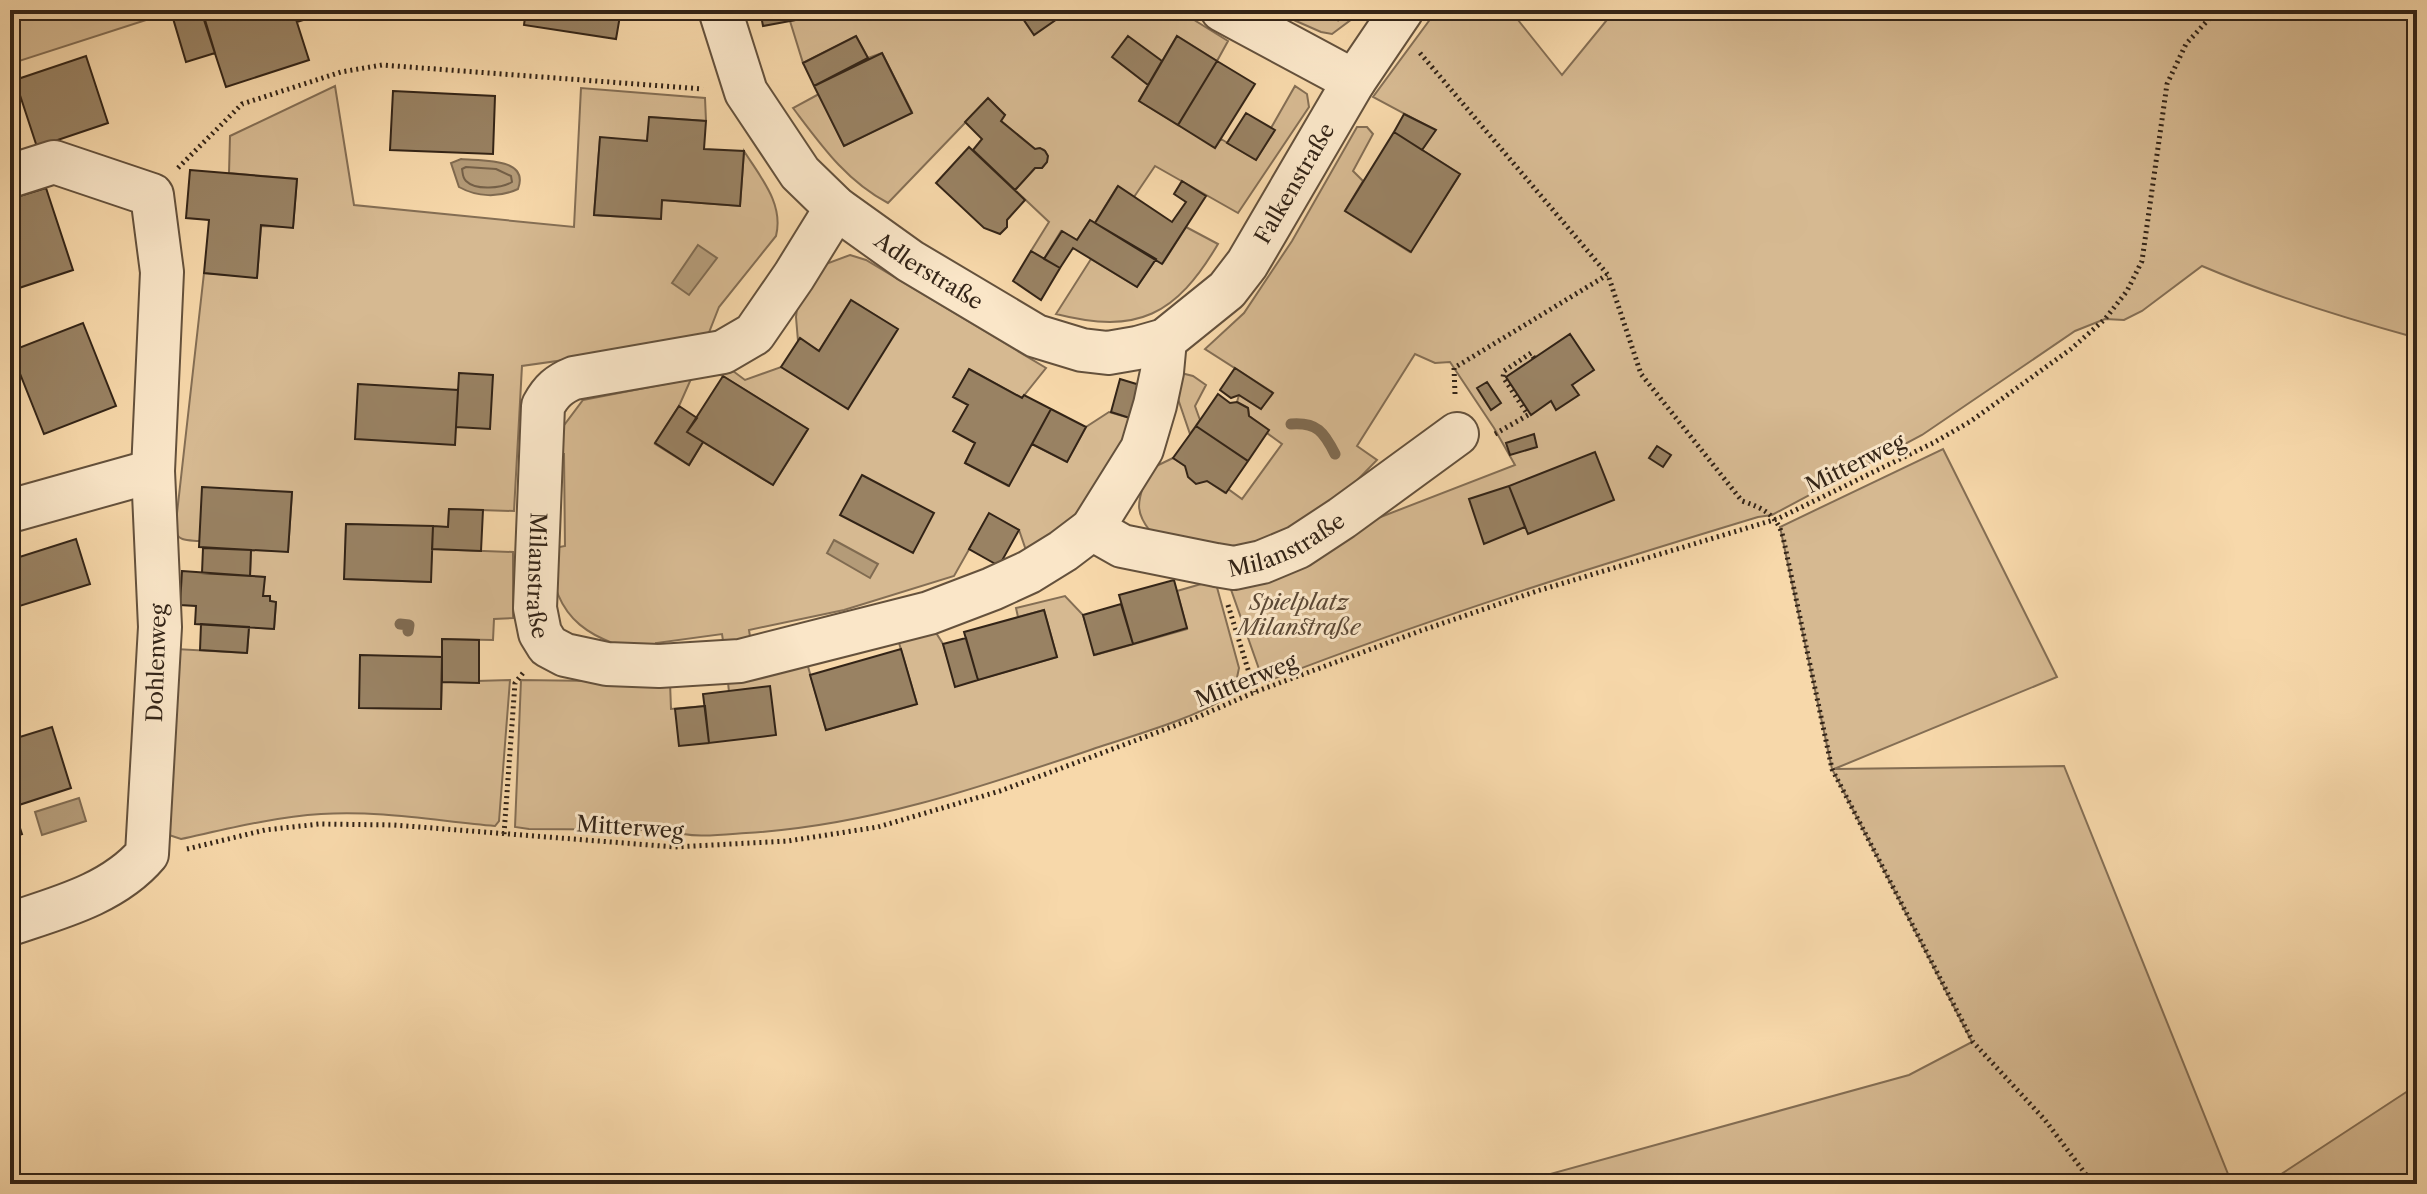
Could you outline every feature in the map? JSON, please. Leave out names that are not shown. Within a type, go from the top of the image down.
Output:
[{"type":"street","name":"Adlerstraße","points":[[720,10],[746,92],[800,173],[836,208],[910,261],[1036,336],[1082,350],[1108,353],[1165,340]]},
{"type":"street","points":[[1222,10],[1354,81]]},
{"type":"street","name":"Falkenstraße","points":[[1165,340],[1227,290],[1247,264],[1354,81],[1398,16]]},
{"type":"street","points":[[10,176],[54,162],[152,195]]},
{"type":"street","name":"Dohlenweg","points":[[147,854],[160,627],[153,471],[162,272],[152,195]]},
{"type":"street","name":"Milanstraße","points":[[836,208],[754,334],[723,352],[574,378],[558,384],[548,398],[543,406],[535,608],[540,633],[548,646],[565,655],[607,664],[659,666],[740,661],[929,613],[1029,572],[1092,529],[1142,449],[1158,394],[1165,340]]},
{"type":"street","name":"Milanstraße","points":[[1092,529],[1122,546],[1216,565],[1234,568],[1262,562],[1298,547],[1386,488],[1457,434]]},
{"type":"street","points":[[10,511],[153,471]]},
{"type":"street","points":[[10,924],[83,899],[136,867],[147,854]]},
{"type":"path","name":"Mitterweg","points":[[147,854],[192,848],[265,830],[319,824],[394,825],[675,847],[788,841],[878,827],[1000,791],[1193,719],[1255,692],[1537,591],[1777,519],[1933,443],[1971,421],[2071,349],[2105,319],[2127,291],[2142,261],[2167,84],[2186,44],[2217,10]]},
{"type":"path","points":[[1398,16],[1608,275],[1641,374],[1742,501],[1761,507],[1777,519],[1832,769],[1973,1042],[2045,1120],[2093,1184]]},
{"type":"path","points":[[152,195],[242,104],[341,72],[382,65],[746,92]]},
{"type":"path","points":[[1534,358],[1531,353],[1504,371],[1503,377],[1528,415],[1497,434],[1457,434],[1454,368],[1608,275]]},
{"type":"path","points":[[1216,565],[1255,692]]},
{"type":"path","points":[[504,834],[516,680],[548,646]]},
{"type":"green space","points":[[10,10],[177,10],[10,64]]},
{"type":"green space","points":[[839,10],[1017,10],[1034,34],[1070,10],[1178,10],[1228,41],[1217,61],[1177,36],[1139,101],[1215,147],[1221,139],[1256,160],[1274,131],[1271,128],[1295,86],[1307,94],[1309,107],[1238,213],[1155,166],[1134,197],[1117,187],[1095,223],[1090,220],[1077,240],[1061,231],[1044,259],[1031,251],[1049,222],[1015,190],[1035,168],[1042,168],[1046,161],[1045,151],[1035,149],[1001,121],[1005,115],[988,99],[888,203],[859,184],[824,149],[793,108],[819,94],[844,146],[912,112],[882,53],[868,58],[856,36],[803,63],[790,21]]},
{"type":"green space","points":[[1271,10],[1327,10],[1338,20],[1347,10],[1360,10],[1332,34]]},
{"type":"green space","name":"Spielplatz Milanstraße","points":[[1437,10],[1510,10],[1562,75],[1615,10],[2417,10],[2417,338],[2308,306],[2202,266],[2142,311],[2124,320],[2105,319],[2075,331],[1922,435],[1772,515],[1512,594],[1268,681],[1259,669],[1228,581],[1515,465],[1450,362],[1435,363],[1415,354],[1357,446],[1377,460],[1325,513],[1257,552],[1150,531],[1139,508],[1148,470],[1173,458],[1225,493],[1228,489],[1242,499],[1282,444],[1249,416],[1248,408],[1237,402],[1239,395],[1261,409],[1272,392],[1205,349],[1244,313],[1292,241],[1357,127],[1367,127],[1373,134],[1353,171],[1363,181],[1345,211],[1410,252],[1460,174],[1422,150],[1435,130],[1373,97]]},
{"type":"green space","points":[[335,86],[354,205],[574,227],[581,88],[705,98],[706,121],[650,117],[647,141],[600,138],[594,215],[660,219],[662,200],[740,206],[744,151],[774,202],[778,224],[776,236],[719,307],[706,340],[522,366],[514,511],[449,509],[448,527],[346,524],[345,579],[430,582],[432,549],[513,552],[513,618],[494,619],[493,640],[443,639],[442,657],[360,656],[360,708],[441,709],[442,682],[510,680],[499,821],[495,826],[343,813],[268,821],[181,839],[169,835],[176,649],[247,653],[249,627],[274,629],[276,602],[270,601],[270,596],[263,596],[264,577],[250,576],[251,550],[288,551],[292,493],[199,541],[182,539],[175,531],[204,273],[257,277],[261,226],[293,227],[297,179],[229,173],[230,136]]},
{"type":"green space","points":[[1186,227],[1218,244],[1186,288],[1170,303],[1152,314],[1132,320],[1110,322],[1056,314],[1091,259],[1137,287],[1156,259],[1163,263]]},
{"type":"green space","points":[[850,255],[866,260],[1046,368],[1022,398],[969,369],[954,397],[968,405],[954,431],[975,443],[965,463],[1008,486],[1032,444],[1067,462],[1086,427],[1109,412],[1133,419],[1128,438],[1090,505],[1028,556],[1019,530],[989,514],[954,576],[844,610],[749,630],[751,643],[724,647],[722,634],[656,643],[657,656],[613,643],[580,625],[558,595],[549,549],[565,546],[564,454],[553,454],[562,428],[583,400],[691,379],[679,406],[655,444],[689,465],[703,442],[773,485],[808,429],[721,375],[733,371],[745,380],[781,367],[848,408],[897,329],[851,300],[819,351],[800,339],[798,341],[796,317],[798,300],[823,265]]},
{"type":"green space","points":[[1181,373],[1193,376],[1206,385],[1195,406],[1200,420],[1190,434],[1176,393]]},
{"type":"green space","points":[[1943,449],[2057,677],[1834,769],[2064,766],[2232,1184],[1514,1184],[1909,1075],[1972,1042],[1832,769],[1780,527]]},
{"type":"green space","points":[[1215,580],[1239,668],[1234,692],[1170,724],[969,790],[837,822],[706,836],[668,830],[515,827],[521,680],[670,682],[671,709],[705,706],[729,692],[727,673],[805,656],[826,730],[917,704],[897,636],[933,628],[943,644],[956,686],[1057,657],[1044,610],[1018,617],[1016,608],[1065,596],[1083,615],[1095,655],[1187,629],[1177,591]]},
{"type":"green space","points":[[2417,1085],[2417,1184],[2266,1184]]},
{"type":"water","points":[[461,159],[510,166],[517,171],[520,179],[518,189],[488,195],[459,187],[451,163]]},
{"type":"water","points":[[698,245],[717,258],[689,295],[672,283]]},
{"type":"water","points":[[834,540],[878,564],[870,578],[827,553]]},
{"type":"water","points":[[79,798],[86,821],[42,835],[35,812]]},
{"type":"building","points":[[186,10],[202,10],[215,53],[186,62],[172,15]]},
{"type":"building","points":[[235,10],[293,10],[309,60],[226,87],[204,20]]},
{"type":"building","points":[[293,10],[335,10],[297,22]]},
{"type":"building","points":[[526,10],[621,10],[616,39],[524,25]]},
{"type":"building","points":[[760,10],[839,10],[839,12],[763,26]]},
{"type":"building","points":[[1017,10],[1070,10],[1034,35]]},
{"type":"building","points":[[1327,10],[1347,10],[1338,20]]},
{"type":"building","points":[[856,36],[868,58],[814,86],[803,63]]},
{"type":"building","points":[[1128,36],[1162,61],[1148,85],[1112,57]]},
{"type":"building","points":[[1177,36],[1217,61],[1178,125],[1139,101]]},
{"type":"building","points":[[882,53],[912,113],[844,146],[814,86]]},
{"type":"building","points":[[86,56],[108,123],[37,147],[15,80]]},
{"type":"building","points":[[1217,61],[1255,84],[1215,148],[1178,125]]},
{"type":"building","points":[[393,91],[495,96],[493,154],[390,150]]},
{"type":"building","points":[[988,98],[1005,115],[1001,121],[1048,156],[1042,168],[1035,168],[1015,190],[973,150],[982,139],[965,122]]},
{"type":"building","points":[[1246,113],[1275,130],[1256,160],[1227,143]]},
{"type":"building","points":[[1404,114],[1436,130],[1422,150],[1394,132]]},
{"type":"building","points":[[649,117],[706,121],[704,149],[744,151],[740,206],[662,200],[661,219],[594,215],[600,137],[647,141]]},
{"type":"building","points":[[1394,132],[1460,174],[1411,252],[1345,211]]},
{"type":"building","points":[[969,147],[1025,200],[1007,220],[1007,227],[1000,234],[984,228],[936,183]]},
{"type":"building","points":[[190,170],[297,179],[293,228],[261,225],[257,278],[204,273],[209,220],[186,218]]},
{"type":"building","points":[[1182,181],[1206,196],[1162,264],[1095,223],[1118,186],[1172,222],[1186,202],[1174,194]]},
{"type":"building","points":[[46,188],[73,270],[10,291],[10,199]]},
{"type":"building","points":[[1090,220],[1156,259],[1137,287],[1073,248],[1060,268],[1044,259],[1062,231],[1077,240]]},
{"type":"building","points":[[1031,251],[1060,268],[1041,300],[1013,281]]},
{"type":"building","points":[[851,300],[898,329],[848,409],[781,367],[800,338],[819,351]]},
{"type":"building","points":[[83,323],[116,406],[44,434],[11,351]]},
{"type":"building","points":[[1570,334],[1594,370],[1572,385],[1579,395],[1556,410],[1551,401],[1531,415],[1506,377]]},
{"type":"building","points":[[1235,368],[1273,393],[1261,409],[1239,395],[1231,398],[1220,390]]},
{"type":"building","points":[[969,369],[1022,398],[1024,395],[1051,409],[1009,486],[965,463],[975,443],[953,431],[968,405],[953,397]]},
{"type":"building","points":[[459,373],[493,375],[490,429],[456,427]]},
{"type":"building","points":[[723,376],[808,429],[773,485],[687,432]]},
{"type":"building","points":[[1120,379],[1143,386],[1133,419],[1111,412]]},
{"type":"building","points":[[1487,382],[1501,403],[1491,410],[1477,388]]},
{"type":"building","points":[[358,384],[458,390],[455,445],[355,439]]},
{"type":"building","points":[[1218,394],[1230,403],[1237,402],[1248,408],[1249,416],[1269,430],[1248,461],[1196,426]]},
{"type":"building","points":[[679,406],[697,418],[687,432],[703,442],[689,465],[655,443]]},
{"type":"building","points":[[1051,409],[1086,427],[1067,462],[1032,444]]},
{"type":"building","points":[[1196,426],[1248,461],[1226,493],[1207,481],[1196,484],[1188,477],[1185,466],[1173,458]]},
{"type":"building","points":[[1534,434],[1537,447],[1510,455],[1506,443]]},
{"type":"building","points":[[1657,446],[1671,455],[1663,467],[1649,458]]},
{"type":"building","points":[[1595,452],[1614,500],[1528,534],[1509,486]]},
{"type":"building","points":[[862,475],[934,513],[913,553],[840,515]]},
{"type":"building","points":[[1509,486],[1525,527],[1484,544],[1469,499]]},
{"type":"building","points":[[202,487],[292,492],[288,552],[199,547]]},
{"type":"building","points":[[449,509],[483,510],[481,551],[432,549],[433,526],[448,527]]},
{"type":"building","points":[[989,513],[1019,530],[999,566],[969,549]]},
{"type":"building","points":[[346,524],[433,526],[431,582],[344,579]]},
{"type":"building","points":[[76,539],[90,584],[10,609],[10,560]]},
{"type":"building","points":[[203,548],[251,550],[250,576],[202,573]]},
{"type":"building","points":[[182,571],[265,577],[263,596],[270,596],[270,601],[276,602],[274,629],[195,624],[196,606],[180,605]]},
{"type":"building","points":[[1174,580],[1187,628],[1133,644],[1119,595]]},
{"type":"building","points":[[1121,604],[1133,644],[1094,655],[1083,615]]},
{"type":"building","points":[[1044,610],[1057,657],[978,680],[964,632]]},
{"type":"building","points":[[201,624],[249,627],[247,653],[200,650]]},
{"type":"building","points":[[966,638],[978,680],[955,687],[943,644]]},
{"type":"building","points":[[442,639],[479,640],[479,683],[442,682]]},
{"type":"building","points":[[901,649],[917,704],[826,730],[810,675]]},
{"type":"building","points":[[360,655],[442,657],[441,709],[359,708]]},
{"type":"building","points":[[770,686],[776,735],[709,743],[703,694]]},
{"type":"building","points":[[705,706],[709,743],[679,746],[675,709]]},
{"type":"building","points":[[52,727],[71,788],[13,807],[22,834],[10,838],[10,740]]},
{"type":"waterway","points":[[1291,424],[1319,430],[1335,454]]},
{"type":"waterway","points":[[400,624],[409,625],[408,631]]}]
